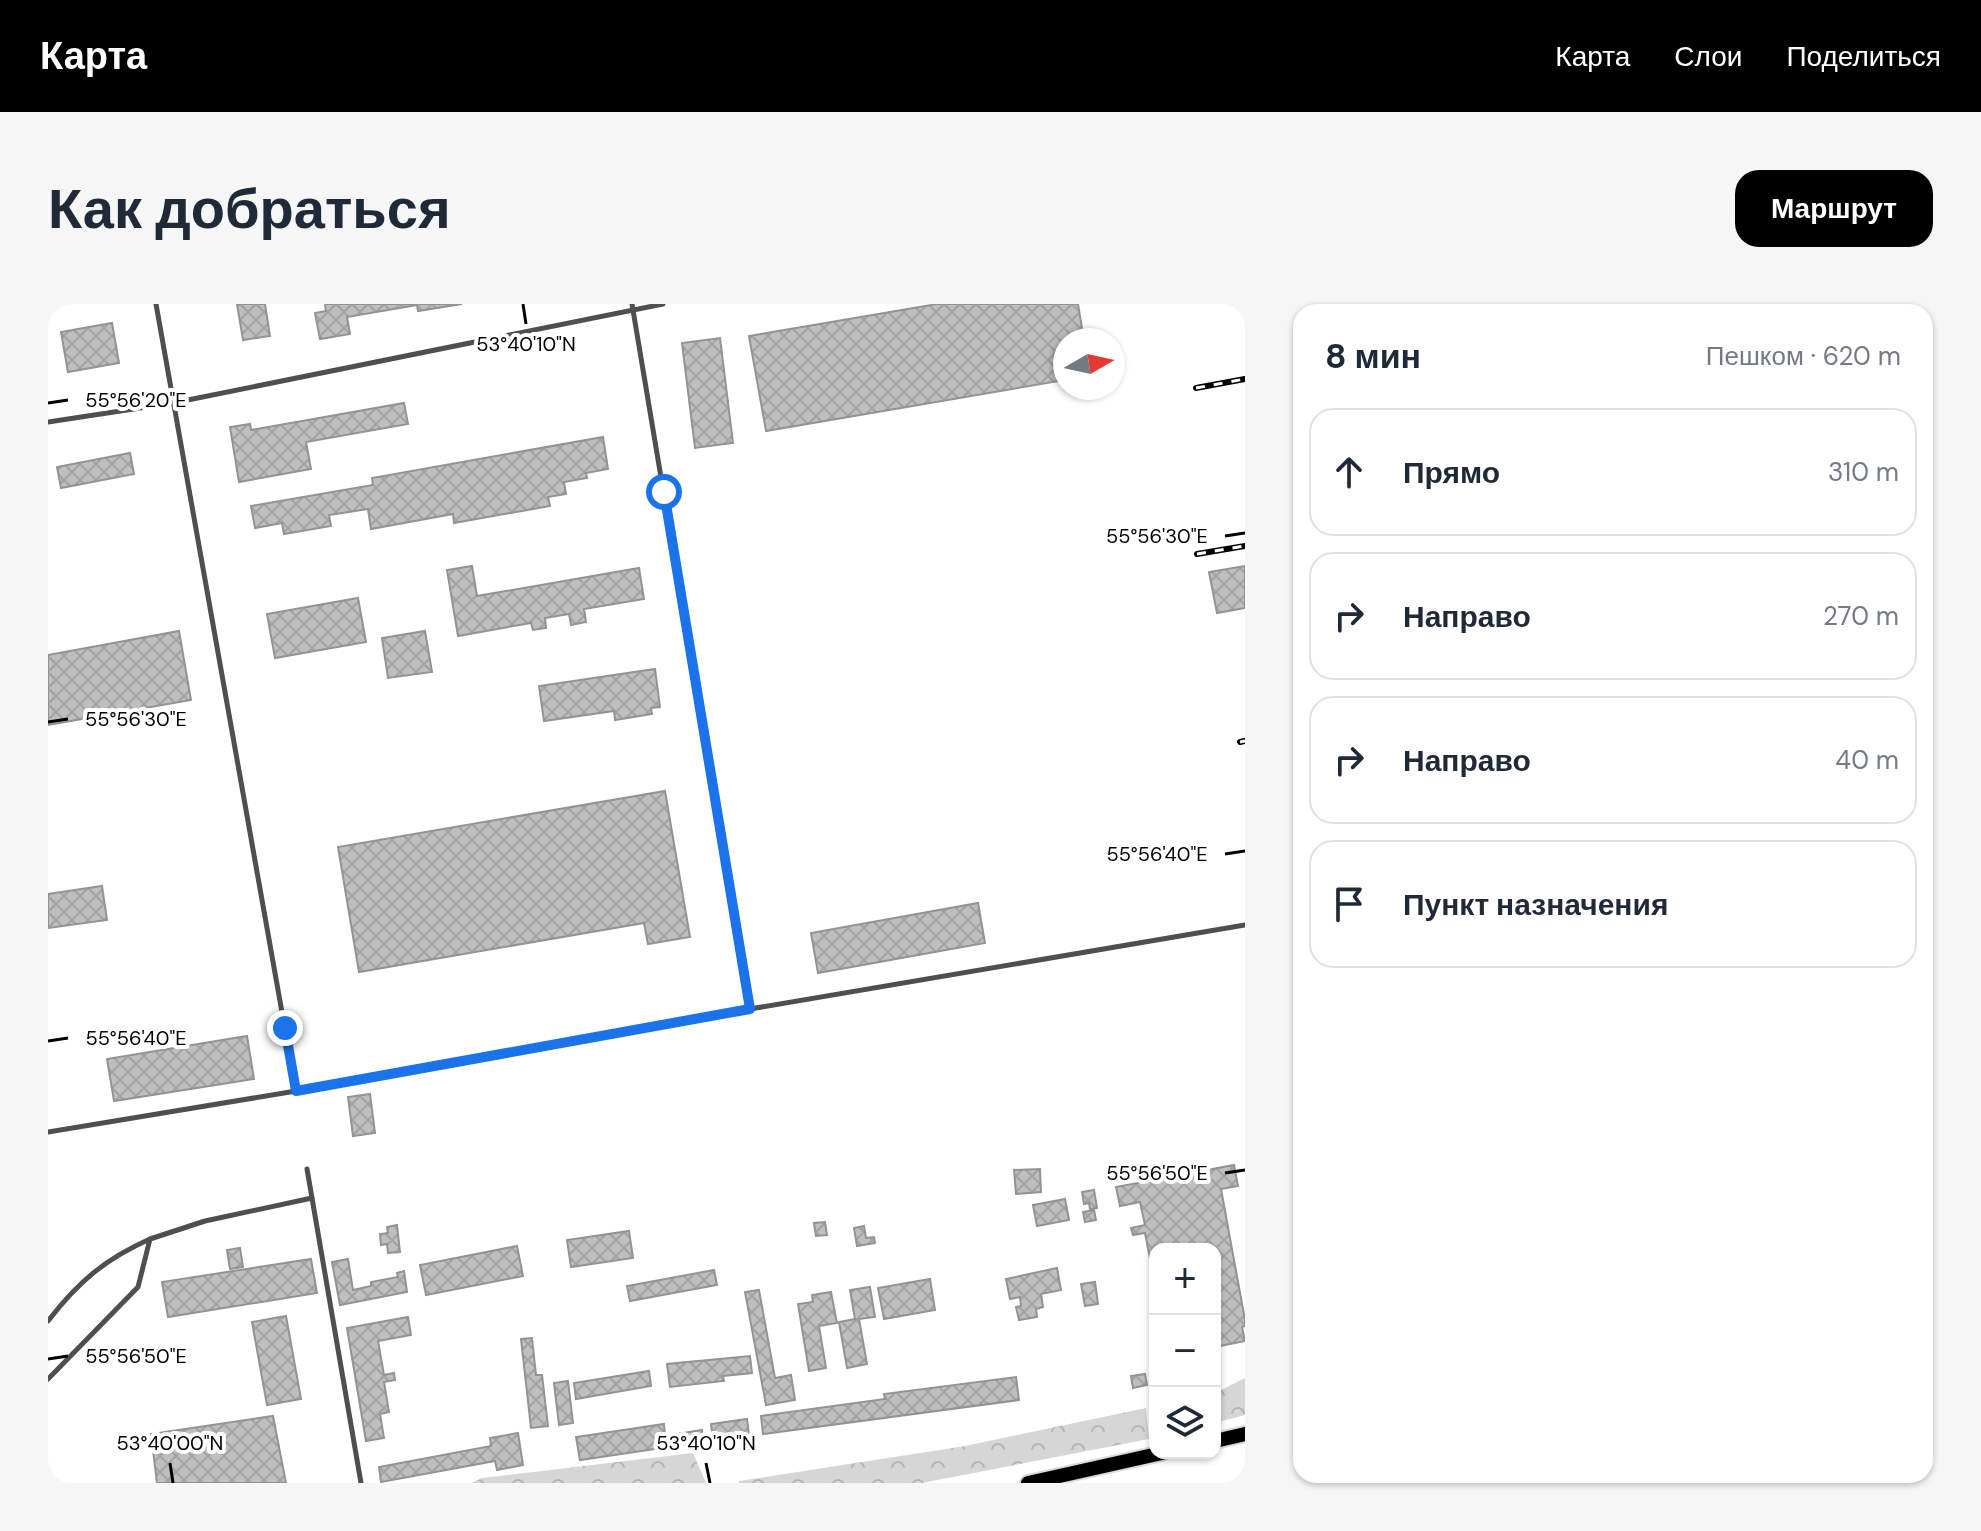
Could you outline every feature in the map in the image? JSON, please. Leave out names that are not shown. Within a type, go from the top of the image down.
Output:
[{"type":"main road","points":[[1221,1440],[1245,1434]]},
{"type":"main road","points":[[1028,1483],[1149,1456]]},
{"type":"lane","points":[[156,304],[296,1091]]},
{"type":"lane","points":[[48,422],[173,403],[633,307],[663,304]]},
{"type":"lane","points":[[633,307],[750,1009]]},
{"type":"lane","points":[[48,1132],[1245,925]]},
{"type":"lane","points":[[307,1169],[361,1483]]},
{"type":"lane","points":[[48,1321],[73,1289],[117,1254],[150,1239],[205,1221],[312,1198]]},
{"type":"lane","points":[[48,1379],[138,1287],[150,1239]]},
{"type":"green space","points":[[1245,1378],[1245,1415],[1221,1421],[1221,1390]]},
{"type":"green space","points":[[1146,1408],[1149,1439],[922,1483],[739,1483],[739,1481],[965,1446]]},
{"type":"green space","points":[[693,1453],[706,1483],[472,1483],[482,1478]]},
{"type":"building","points":[[237,304],[265,304],[270,336],[243,340]]},
{"type":"building","points":[[325,304],[462,304],[418,311],[417,305],[347,317],[350,334],[320,339],[315,313],[326,311]]},
{"type":"building","points":[[937,304],[1078,304],[1082,328],[1053,328],[1053,382],[766,431],[749,336]]},
{"type":"building","points":[[112,323],[119,363],[68,372],[61,332]]},
{"type":"building","points":[[720,338],[733,443],[695,448],[682,343]]},
{"type":"building","points":[[404,403],[408,424],[306,442],[311,469],[239,482],[230,427],[250,424],[251,430]]},
{"type":"building","points":[[603,437],[608,469],[586,473],[587,478],[564,482],[566,494],[548,497],[550,506],[454,523],[453,514],[371,529],[368,509],[329,515],[331,526],[284,534],[282,523],[255,528],[251,506],[373,485],[372,478]]},
{"type":"building","points":[[130,453],[134,474],[61,488],[57,467]]},
{"type":"building","points":[[472,566],[477,596],[639,568],[644,599],[584,609],[586,622],[571,625],[569,614],[545,618],[546,628],[533,630],[531,623],[458,636],[447,570]]},
{"type":"building","points":[[1245,566],[1245,608],[1217,613],[1209,572]]},
{"type":"building","points":[[358,598],[366,642],[275,658],[267,614]]},
{"type":"building","points":[[179,631],[191,700],[48,725],[48,655]]},
{"type":"building","points":[[425,631],[432,672],[388,678],[382,638]]},
{"type":"building","points":[[655,669],[660,707],[651,708],[652,714],[615,720],[614,711],[544,721],[539,686]]},
{"type":"building","points":[[665,791],[690,937],[648,944],[644,923],[359,972],[338,847]]},
{"type":"building","points":[[102,886],[107,920],[48,928],[48,894]]},
{"type":"building","points":[[978,903],[985,943],[818,973],[811,933]]},
{"type":"building","points":[[247,1036],[254,1079],[114,1101],[107,1059]]},
{"type":"building","points":[[370,1094],[375,1133],[353,1136],[348,1097]]},
{"type":"building","points":[[1234,1165],[1238,1186],[1221,1189],[1245,1320],[1242,1327],[1245,1341],[1221,1346],[1221,1243],[1149,1243],[1149,1254],[1145,1233],[1133,1235],[1131,1228],[1145,1225],[1140,1202],[1120,1206],[1116,1187]]},
{"type":"building","points":[[1040,1169],[1041,1192],[1016,1194],[1014,1170]]},
{"type":"building","points":[[1094,1190],[1097,1208],[1090,1209],[1089,1203],[1084,1204],[1082,1192]]},
{"type":"building","points":[[1065,1199],[1069,1220],[1037,1226],[1033,1205]]},
{"type":"building","points":[[1094,1210],[1096,1220],[1085,1222],[1083,1212]]},
{"type":"building","points":[[825,1222],[827,1235],[816,1236],[814,1223]]},
{"type":"building","points":[[397,1225],[400,1252],[388,1253],[387,1244],[381,1245],[380,1234],[388,1233],[387,1227]]},
{"type":"building","points":[[864,1226],[866,1238],[874,1237],[875,1243],[857,1246],[854,1228]]},
{"type":"building","points":[[629,1231],[633,1258],[571,1267],[567,1240]]},
{"type":"building","points":[[517,1246],[523,1276],[426,1295],[420,1265]]},
{"type":"building","points":[[240,1248],[243,1267],[230,1269],[227,1250]]},
{"type":"building","points":[[311,1259],[317,1293],[168,1317],[162,1282]]},
{"type":"building","points":[[348,1259],[353,1290],[371,1286],[371,1282],[398,1277],[397,1273],[404,1271],[407,1292],[340,1305],[332,1262]]},
{"type":"building","points":[[1057,1268],[1061,1290],[1041,1294],[1043,1307],[1036,1309],[1037,1317],[1019,1320],[1016,1307],[1021,1306],[1020,1297],[1010,1299],[1006,1279]]},
{"type":"building","points":[[714,1270],[717,1285],[630,1301],[627,1286]]},
{"type":"building","points":[[930,1279],[935,1310],[884,1319],[878,1288]]},
{"type":"building","points":[[1095,1282],[1098,1304],[1085,1306],[1081,1284]]},
{"type":"building","points":[[870,1287],[875,1317],[859,1319],[867,1364],[847,1368],[839,1322],[855,1319],[850,1290]]},
{"type":"building","points":[[759,1290],[775,1378],[791,1375],[795,1400],[766,1405],[745,1292]]},
{"type":"building","points":[[831,1292],[837,1323],[819,1326],[826,1368],[809,1371],[798,1304],[813,1302],[812,1295]]},
{"type":"building","points":[[286,1316],[301,1399],[267,1405],[252,1322]]},
{"type":"building","points":[[408,1317],[411,1335],[378,1341],[384,1375],[394,1373],[395,1380],[384,1382],[389,1412],[380,1414],[384,1438],[366,1441],[347,1328]]},
{"type":"building","points":[[532,1338],[536,1375],[542,1375],[548,1426],[531,1428],[521,1339]]},
{"type":"building","points":[[750,1356],[752,1373],[723,1376],[724,1381],[670,1387],[667,1364]]},
{"type":"building","points":[[649,1371],[651,1386],[576,1399],[574,1383]]},
{"type":"building","points":[[1145,1374],[1147,1385],[1133,1388],[1131,1376]]},
{"type":"building","points":[[1016,1377],[1019,1400],[763,1434],[761,1416],[885,1399],[884,1394]]},
{"type":"building","points":[[568,1381],[573,1423],[559,1425],[554,1383]]},
{"type":"building","points":[[273,1416],[286,1483],[157,1483],[151,1434]]},
{"type":"building","points":[[747,1419],[749,1435],[713,1440],[711,1424]]},
{"type":"building","points":[[664,1424],[665,1436],[702,1430],[703,1442],[580,1460],[576,1437]]},
{"type":"building","points":[[518,1433],[523,1465],[497,1470],[495,1461],[381,1482],[379,1467],[491,1446],[490,1438]]},
{"type":"railway","points":[[1196,388],[1245,379]]},
{"type":"railway","points":[[1197,554],[1245,546]]},
{"type":"railway","points":[[1240,742],[1245,741]]},
{"type":"route","points":[[285,1028],[296,1091],[750,1009],[664,492]]}]
